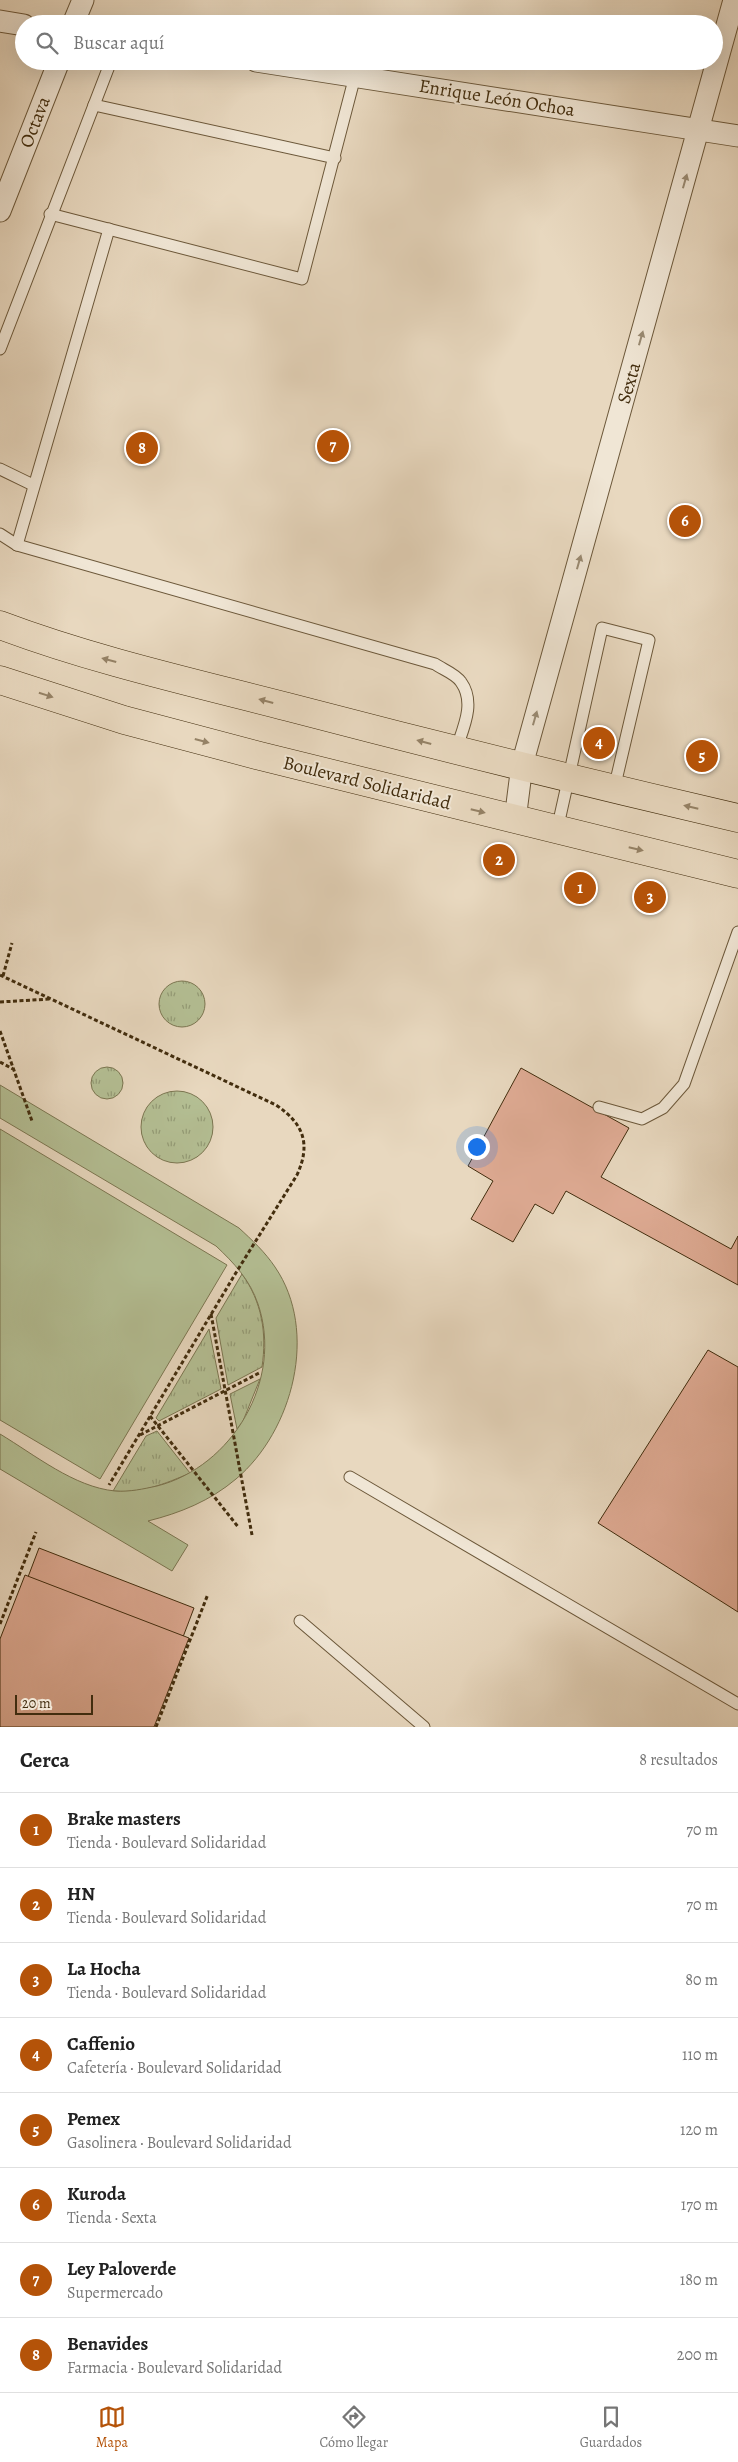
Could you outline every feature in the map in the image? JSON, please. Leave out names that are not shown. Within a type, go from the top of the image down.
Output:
[{"type":"main road","points":[[0,625],[48,643],[456,750],[738,818]]},
{"type":"main road","name":"Boulevard Solidaridad","points":[[0,680],[124,720],[515,820],[738,874]]},
{"type":"street","points":[[77,15],[83,0]]},
{"type":"street","name":"Sexta","points":[[723,41],[734,0]]},
{"type":"street","points":[[0,21],[15,24]]},
{"type":"street","name":"Octava","points":[[0,212],[55,70]]},
{"type":"street","name":"Enrique León Ochoa","points":[[315,70],[700,128],[738,136]]},
{"type":"street","name":"Sexta","points":[[515,820],[522,765],[715,70]]},
{"type":"lane","points":[[0,349],[50,214],[108,70]]},
{"type":"lane","points":[[50,214],[302,279],[355,76]]},
{"type":"lane","points":[[94,105],[335,158]]},
{"type":"lane","points":[[17,545],[108,229]]},
{"type":"lane","points":[[0,470],[33,486]]},
{"type":"lane","points":[[0,534],[17,545],[435,664],[460,680],[469,698],[467,716],[456,750]]},
{"type":"lane","points":[[557,830],[602,628],[649,640],[614,789]]},
{"type":"lane","points":[[599,1107],[642,1119],[663,1108],[684,1084],[738,932]]},
{"type":"lane","points":[[350,1477],[738,1704]]},
{"type":"lane","points":[[300,1621],[424,1727]]},
{"type":"path","points":[[12,943],[2,975],[276,1105],[291,1115],[298,1126],[304,1149],[302,1163],[297,1175],[211,1313],[110,1485]]},
{"type":"path","points":[[0,1002],[52,999]]},
{"type":"path","points":[[0,1031],[32,1121]]},
{"type":"path","points":[[0,1062],[14,1069]]},
{"type":"path","points":[[211,1313],[252,1535]]},
{"type":"path","points":[[138,1436],[261,1372]]},
{"type":"path","points":[[150,1416],[239,1528]]},
{"type":"path","points":[[0,1624],[36,1532]]},
{"type":"path","points":[[156,1727],[208,1594]]},
{"type":"green space","points":[[182,981],[195,985],[201,991],[205,1004],[201,1017],[195,1023],[182,1027],[169,1023],[163,1017],[159,1004],[163,991],[169,985]]},
{"type":"green space","points":[[107,1067],[118,1072],[123,1083],[118,1094],[107,1099],[96,1094],[91,1083],[96,1072]]},
{"type":"green space","points":[[0,1085],[239,1228],[258,1246],[275,1267],[288,1293],[295,1320],[297,1350],[293,1379],[285,1408],[272,1435],[256,1459],[236,1479],[205,1500],[172,1514],[148,1521],[188,1545],[172,1571],[0,1469],[0,1434],[55,1469],[70,1477],[100,1488],[115,1491],[136,1490],[157,1486],[184,1476],[208,1460],[229,1440],[245,1416],[257,1390],[264,1362],[264,1333],[255,1295],[241,1272],[216,1246],[0,1118]]},
{"type":"green space","points":[[177,1091],[197,1097],[207,1107],[213,1127],[207,1147],[197,1157],[177,1163],[157,1157],[147,1147],[141,1127],[147,1107],[157,1097]]},
{"type":"green space","points":[[0,1129],[227,1265],[100,1479],[0,1420]]},
{"type":"green space","points":[[242,1274],[254,1296],[261,1318],[264,1342],[262,1367],[228,1385],[216,1318]]},
{"type":"green space","points":[[209,1329],[221,1389],[159,1421],[156,1418]]},
{"type":"green space","points":[[260,1379],[243,1421],[237,1429],[230,1394]]},
{"type":"green space","points":[[157,1431],[190,1473],[143,1490],[113,1491],[146,1436]]},
{"type":"building","points":[[521,1068],[629,1128],[601,1177],[731,1249],[738,1236],[738,1285],[566,1191],[553,1214],[535,1204],[513,1242],[471,1219],[493,1181],[468,1166]]},
{"type":"building","points":[[708,1350],[738,1367],[738,1612],[598,1523]]},
{"type":"building","points":[[39,1548],[194,1608],[183,1637],[28,1577]]},
{"type":"building","points":[[25,1575],[189,1638],[154,1727],[0,1727],[0,1639]]},
{"type":"place","name":"Ley Paloverde","points":[[333,446]]},
{"type":"place","name":"Benavides","points":[[142,448]]},
{"type":"place","name":"Kuroda","points":[[685,521]]},
{"type":"place","name":"Caffenio","points":[[599,743]]},
{"type":"place","name":"Pemex","points":[[702,756]]},
{"type":"place","name":"HN","points":[[499,860]]},
{"type":"place","name":"Brake masters","points":[[580,888]]},
{"type":"place","name":"La Hocha","points":[[650,897]]}]
